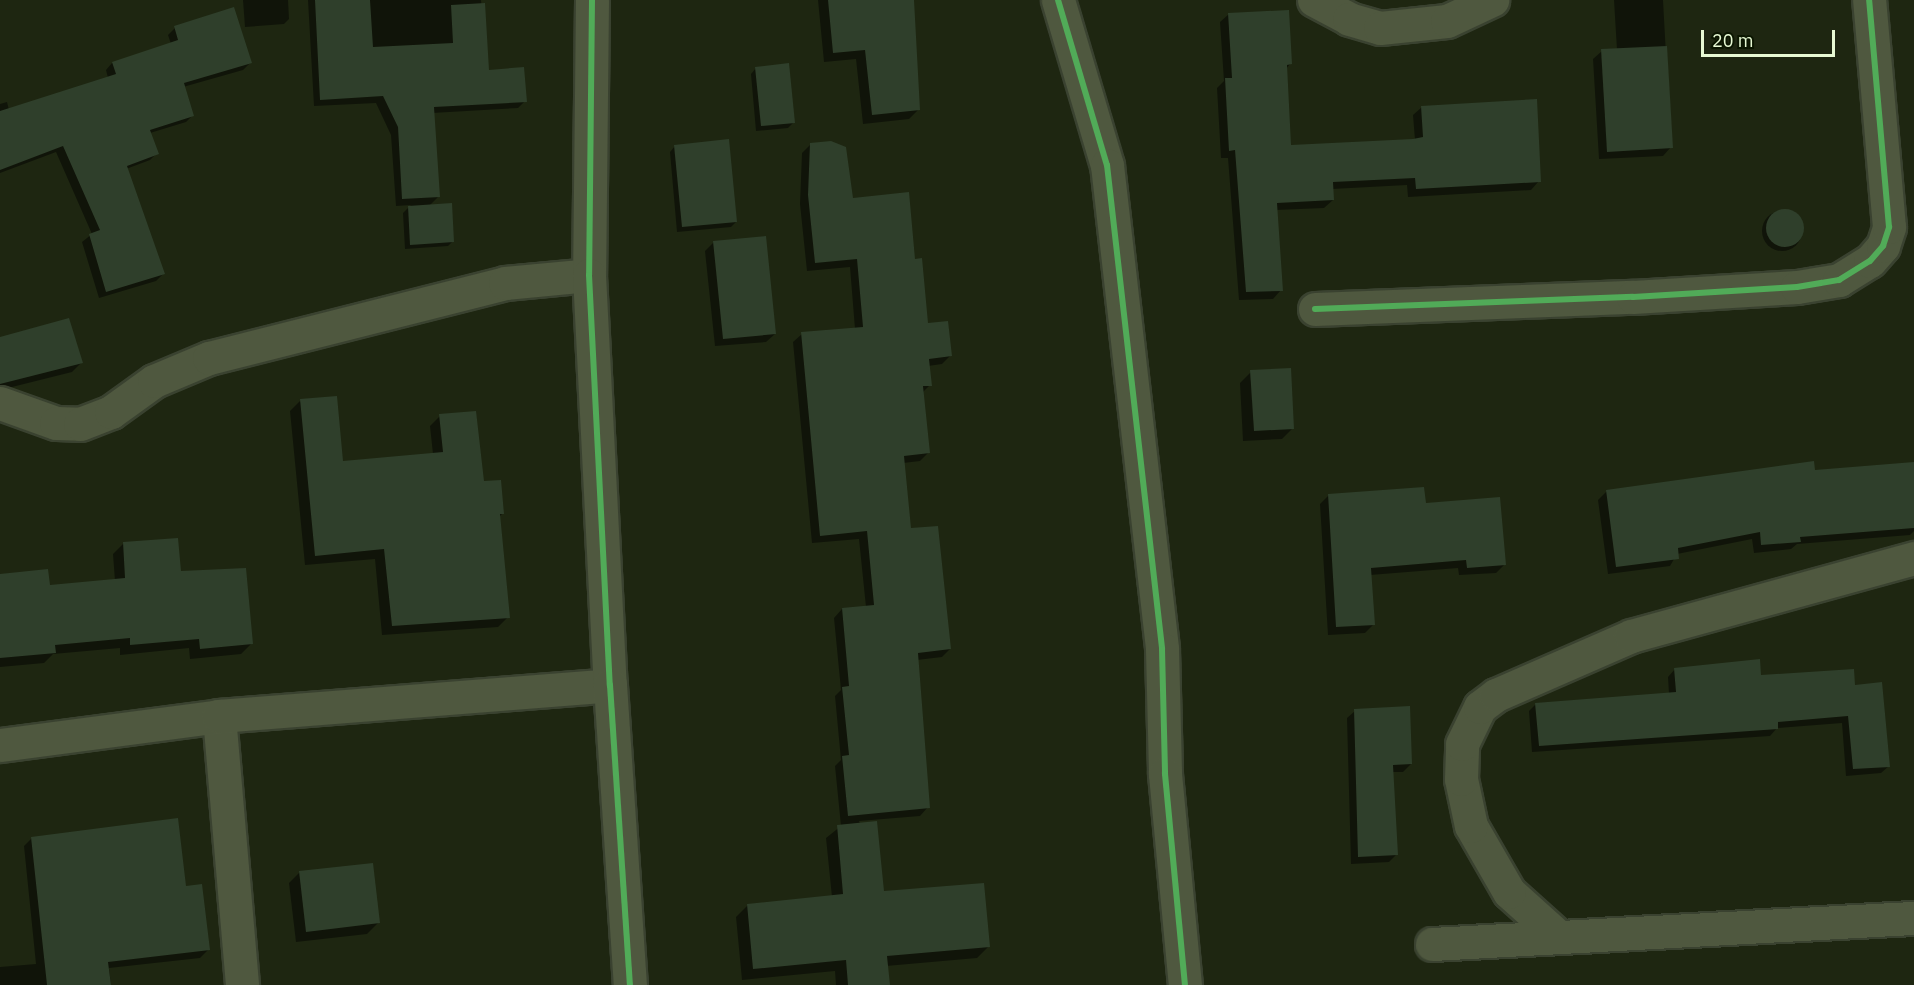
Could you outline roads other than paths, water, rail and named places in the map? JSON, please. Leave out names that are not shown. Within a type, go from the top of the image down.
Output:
[{"type":"street","points":[[592,0],[589,275],[610,685],[630,985]]},
{"type":"street","points":[[1058,0],[1108,176],[1162,648],[1165,774],[1185,985]]},
{"type":"street","points":[[1314,0],[1348,18],[1380,28],[1447,21],[1492,0]]},
{"type":"street","points":[[1315,309],[1633,297],[1797,286],[1839,280],[1870,261],[1883,246],[1889,227],[1869,0]]},
{"type":"street","points":[[0,403],[56,423],[80,424],[111,412],[154,381],[210,358],[505,283],[589,275]]},
{"type":"street","points":[[1559,937],[1509,892],[1471,826],[1461,778],[1462,744],[1480,707],[1496,695],[1631,636],[1914,558]]},
{"type":"street","points":[[0,745],[219,716],[610,685]]},
{"type":"street","points":[[219,716],[242,985]]},
{"type":"street","points":[[1432,944],[1914,918]]}]
